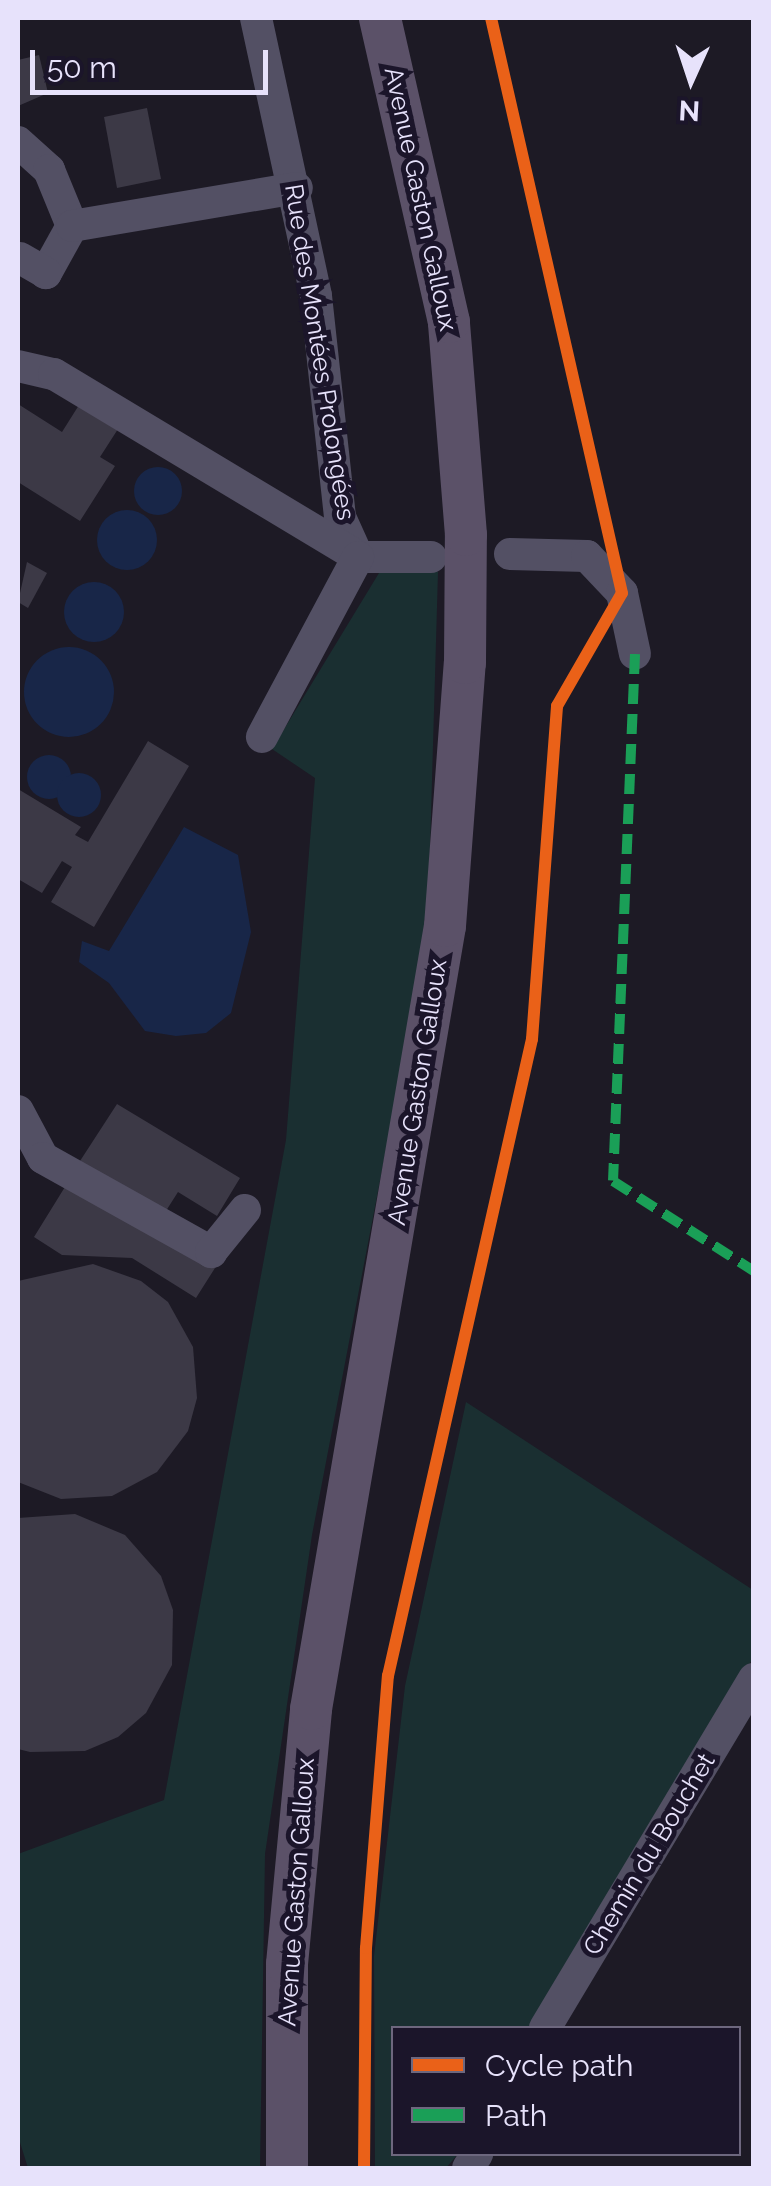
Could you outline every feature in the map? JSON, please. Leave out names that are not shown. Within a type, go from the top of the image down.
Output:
[{"type":"main road","name":"Avenue Gaston Galloux","points":[[286,2168],[287,1964],[306,1743],[445,926],[465,663],[465,518],[449,322],[380,18]]},
{"type":"street","name":"Rue des Montées Prolongées","points":[[256,18],[297,188],[340,450],[340,517],[358,557]]},
{"type":"street","points":[[18,142],[49,170],[72,226]]},
{"type":"street","points":[[72,226],[297,188]]},
{"type":"street","points":[[20,258],[46,273],[72,226]]},
{"type":"street","points":[[18,366],[54,374],[358,557],[430,557]]},
{"type":"street","points":[[510,554],[587,556],[622,593],[635,654]]},
{"type":"street","points":[[262,738],[358,557]]},
{"type":"street","points":[[18,1111],[43,1158],[211,1252],[245,1210]]},
{"type":"street","name":"Chemin du Bouchet","points":[[546,2026],[754,1678]]},
{"type":"green space","points":[[438,572],[429,884],[416,993],[312,1535],[265,1854],[260,2168],[28,2168],[18,2136],[18,1854],[164,1800],[286,1140],[315,778],[272,749],[379,573]]},
{"type":"green space","points":[[466,1402],[753,1590],[753,1658],[533,2026],[391,2026],[391,2156],[456,2156],[446,2168],[375,2168],[374,1956],[405,1686]]},
{"type":"water","points":[[158,467],[175,474],[182,491],[175,508],[158,515],[141,508],[134,491],[141,474]]},
{"type":"water","points":[[127,510],[148,519],[157,540],[148,561],[127,570],[106,561],[97,540],[106,519]]},
{"type":"water","points":[[94,582],[115,591],[124,612],[115,633],[94,642],[73,633],[64,612],[73,591]]},
{"type":"water","points":[[69,647],[86,650],[101,660],[111,675],[111,709],[101,724],[86,734],[69,737],[52,734],[37,724],[27,709],[24,692],[27,675],[37,660],[52,650]]},
{"type":"water","points":[[49,755],[65,761],[71,777],[65,793],[49,799],[33,793],[27,777],[33,761]]},
{"type":"water","points":[[79,773],[94,780],[101,795],[94,810],[79,817],[64,810],[57,795],[64,780]]},
{"type":"water","points":[[184,827],[238,855],[251,932],[231,1013],[206,1033],[176,1036],[145,1031],[109,983],[79,962],[82,941],[109,951]]},
{"type":"building","points":[[39,55],[48,93],[18,106],[18,60]]},
{"type":"building","points":[[147,108],[161,179],[117,188],[104,117]]},
{"type":"building","points":[[18,404],[62,432],[79,405],[118,429],[100,457],[115,466],[80,521],[18,482]]},
{"type":"building","points":[[27,562],[47,573],[28,608],[18,602]]},
{"type":"building","points":[[148,741],[189,766],[94,927],[51,902],[72,867],[62,861],[42,893],[18,879],[18,789],[81,827],[75,835],[88,842]]},
{"type":"building","points":[[117,1104],[240,1178],[217,1216],[178,1192],[164,1214],[80,1161]]},
{"type":"building","points":[[68,1182],[215,1268],[196,1298],[132,1258],[62,1255],[34,1237]]},
{"type":"building","points":[[93,1264],[141,1281],[168,1302],[193,1347],[197,1398],[188,1431],[157,1472],[112,1496],[61,1499],[18,1482],[18,1281]]},
{"type":"building","points":[[75,1514],[125,1535],[161,1576],[173,1610],[172,1665],[146,1713],[118,1737],[85,1751],[30,1752],[18,1749],[18,1518]]},
{"type":"marked path","points":[[635,654],[613,1181],[754,1271]]},
{"type":"cycle path","points":[[364,2168],[366,1948],[388,1676],[532,1039],[557,706],[622,593],[491,18]]}]
